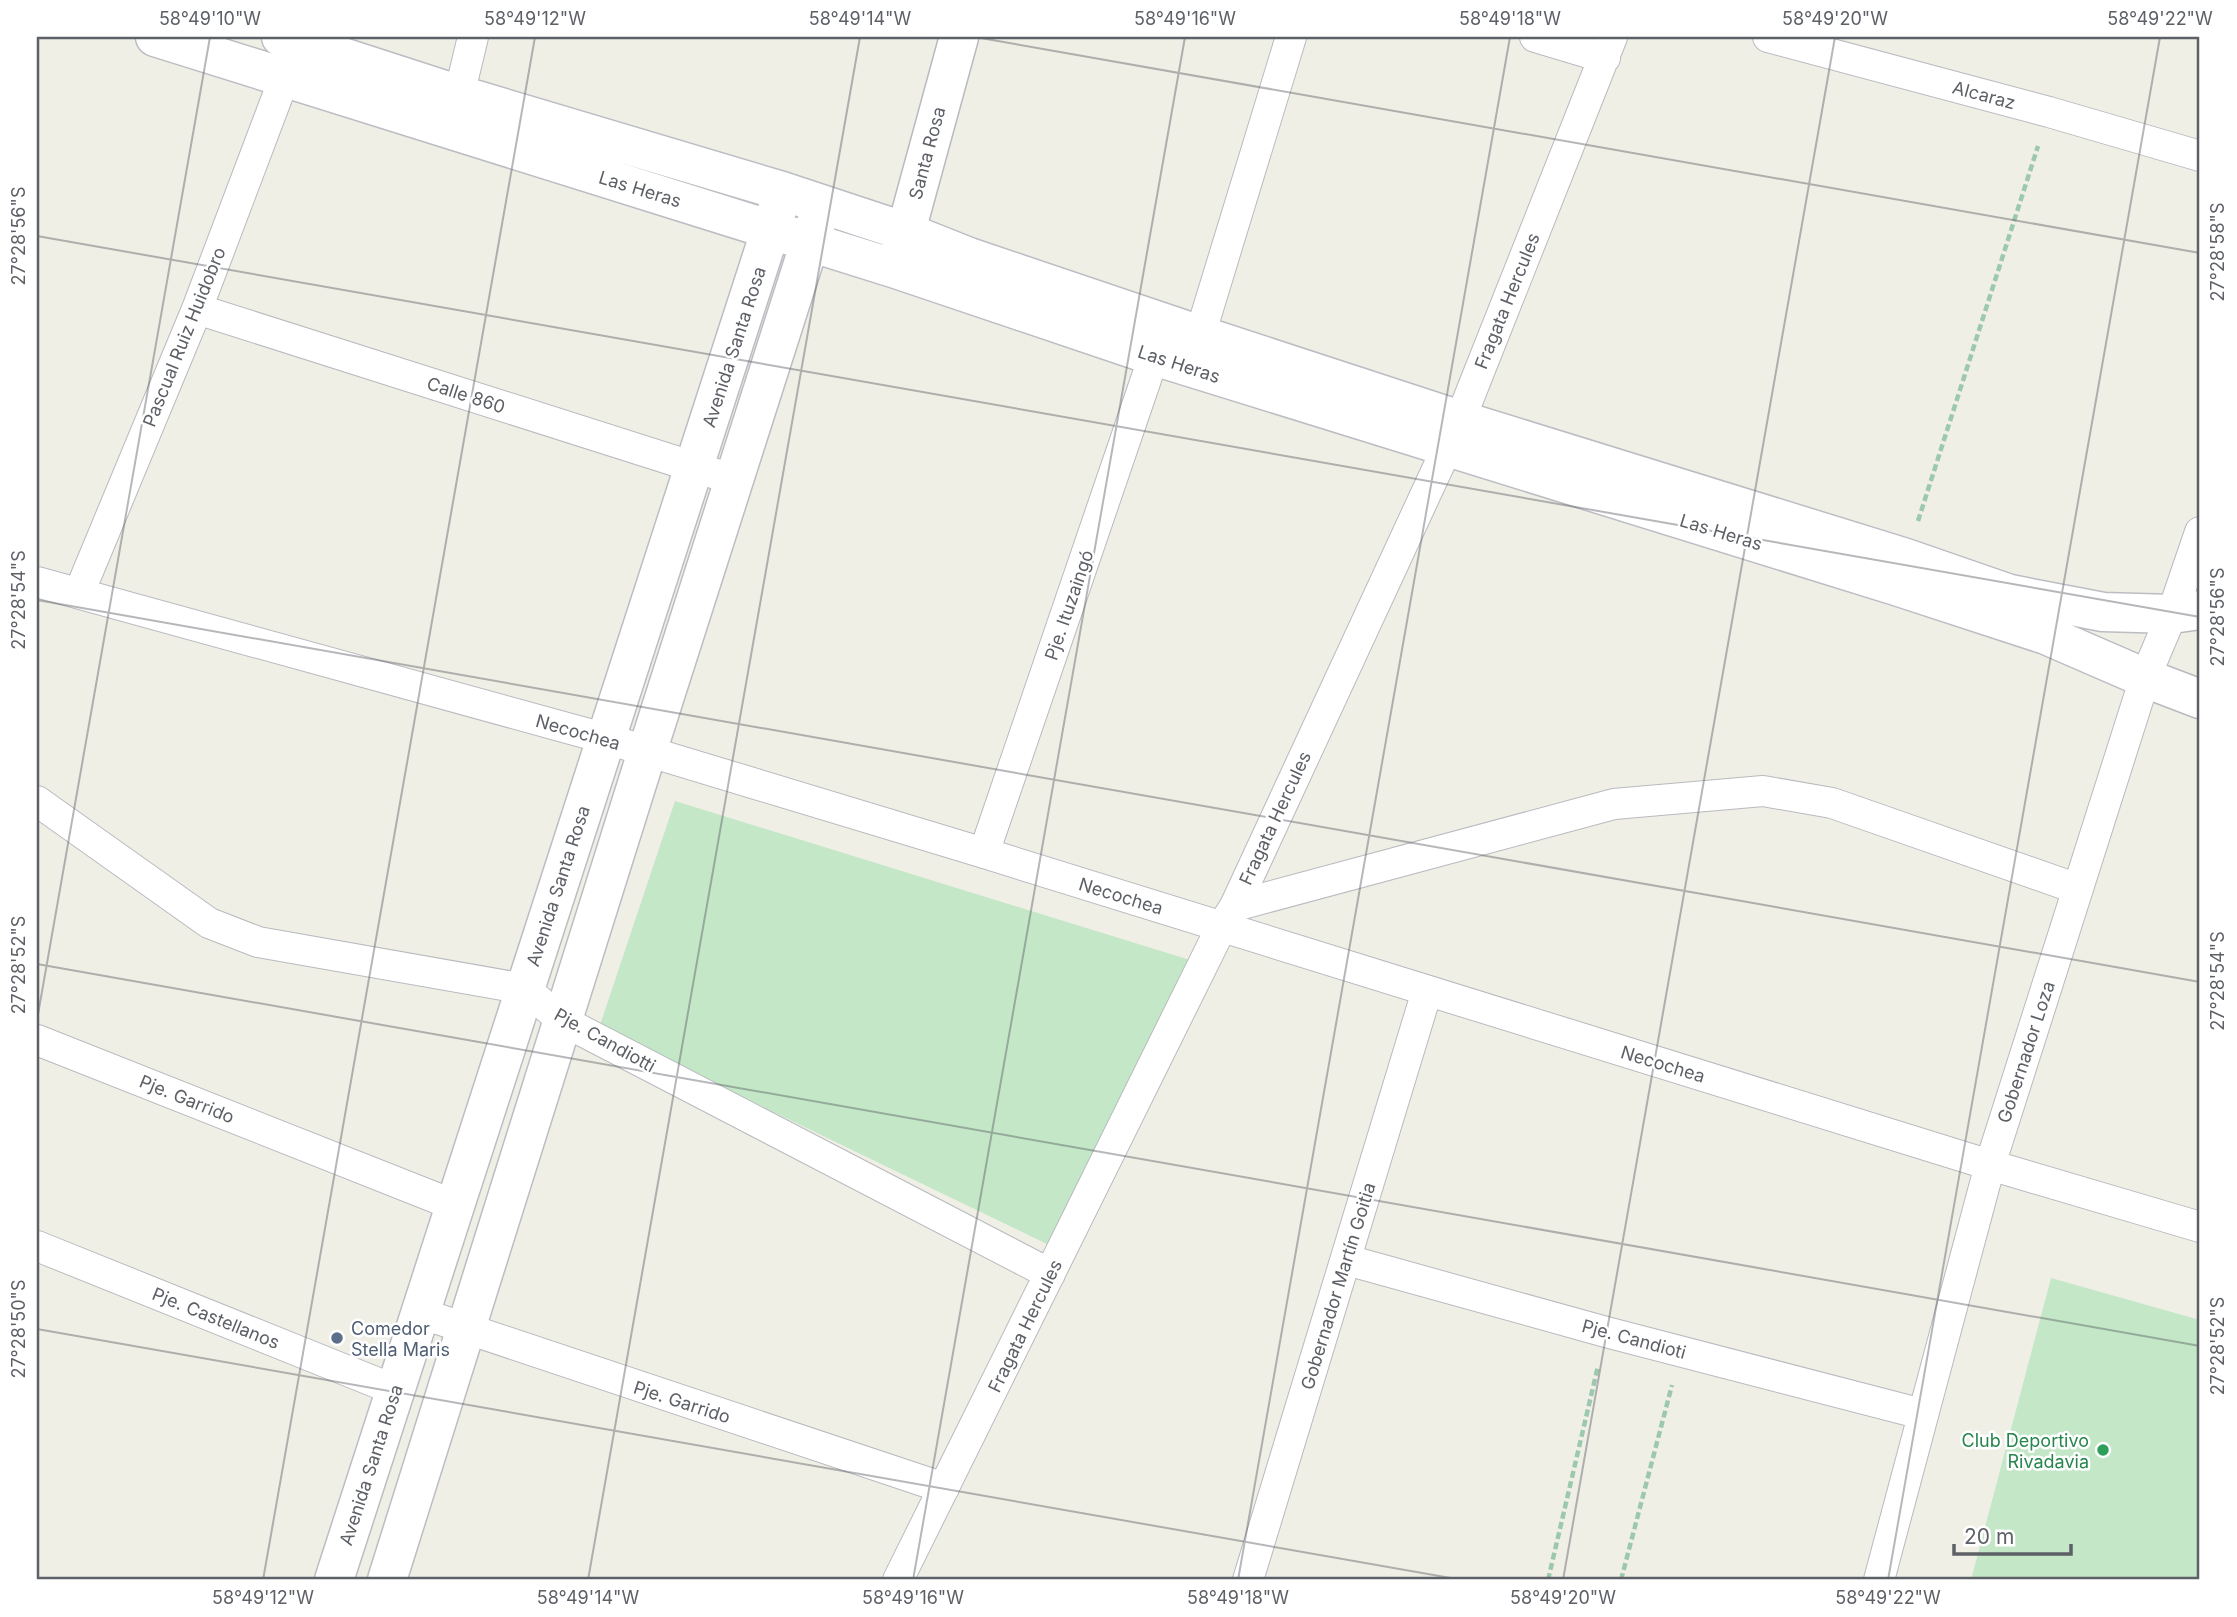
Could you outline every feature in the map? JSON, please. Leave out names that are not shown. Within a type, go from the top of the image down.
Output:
[{"type":"main road","name":"Las Heras","points":[[155,37],[284,79],[455,112],[782,191],[1200,335],[1453,434],[2046,635],[2200,699]]},
{"type":"main road","name":"Las Heras","points":[[281,37],[455,112],[772,230],[1154,356],[1453,434],[1906,558],[2010,594],[2103,612],[2186,612]]},
{"type":"main road","name":"Santa Rosa","points":[[896,269],[959,37]]},
{"type":"main road","name":"Avenida Santa Rosa","points":[[334,1580],[772,230],[782,191]]},
{"type":"main road","points":[[387,1580],[822,205]]},
{"type":"street","points":[[455,112],[474,37]]},
{"type":"street","points":[[1200,335],[1291,37]]},
{"type":"street","points":[[1535,37],[1609,47]]},
{"type":"street","name":"Alcaraz","points":[[1768,37],[2049,112],[2200,156]]},
{"type":"street","name":"Fragata Hercules","points":[[898,1580],[1228,917],[1453,434],[1609,47]]},
{"type":"street","name":"Pascual Ruiz Huidobro","points":[[79,593],[197,309],[284,79]]},
{"type":"street","name":"Calle 860","points":[[197,309],[735,480]]},
{"type":"street","name":"Pje. Ituzaingó","points":[[984,853],[1154,356]]},
{"type":"street","name":"Gobernador Loza","points":[[1879,1580],[1990,1165],[2145,678],[2186,612],[2200,532]]},
{"type":"street","name":"Necochea","points":[[37,582],[607,739],[984,853],[1228,917],[1427,991],[2200,1227]]},
{"type":"street","points":[[1228,917],[1614,804],[1763,791],[1832,803],[2078,889]]},
{"type":"street","name":"Pje. Candiotti","points":[[37,801],[209,923],[258,943],[524,989],[563,1021],[1050,1275]]},
{"type":"street","name":"Gobernador Martín Goitia","points":[[1248,1580],[1427,991]]},
{"type":"street","name":"Pje. Garrido","points":[[37,1040],[454,1205]]},
{"type":"street","name":"Pje. Castellanos","points":[[37,1246],[395,1390]]},
{"type":"street","name":"Pje. Candioti","points":[[1347,1260],[1680,1352],[1922,1414]]},
{"type":"street","name":"Pje. Garrido","points":[[420,1314],[944,1489]]},
{"type":"path","points":[[1906,558],[2049,112]]},
{"type":"path","points":[[1548,1580],[1606,1332]]},
{"type":"path","points":[[1621,1580],[1680,1352]]},
{"type":"green space","points":[[675,801],[1190,960],[1049,1245],[599,1028]]},
{"type":"green space","name":"Club Deportivo Rivadavia","points":[[2051,1278],[2200,1320],[2200,1580],[1971,1580]]},
{"type":"place","name":"Comedor Stella Maris","points":[[337,1338]]},
{"type":"place","name":"Club Deportivo Rivadavia","points":[[2103,1450]]}]
